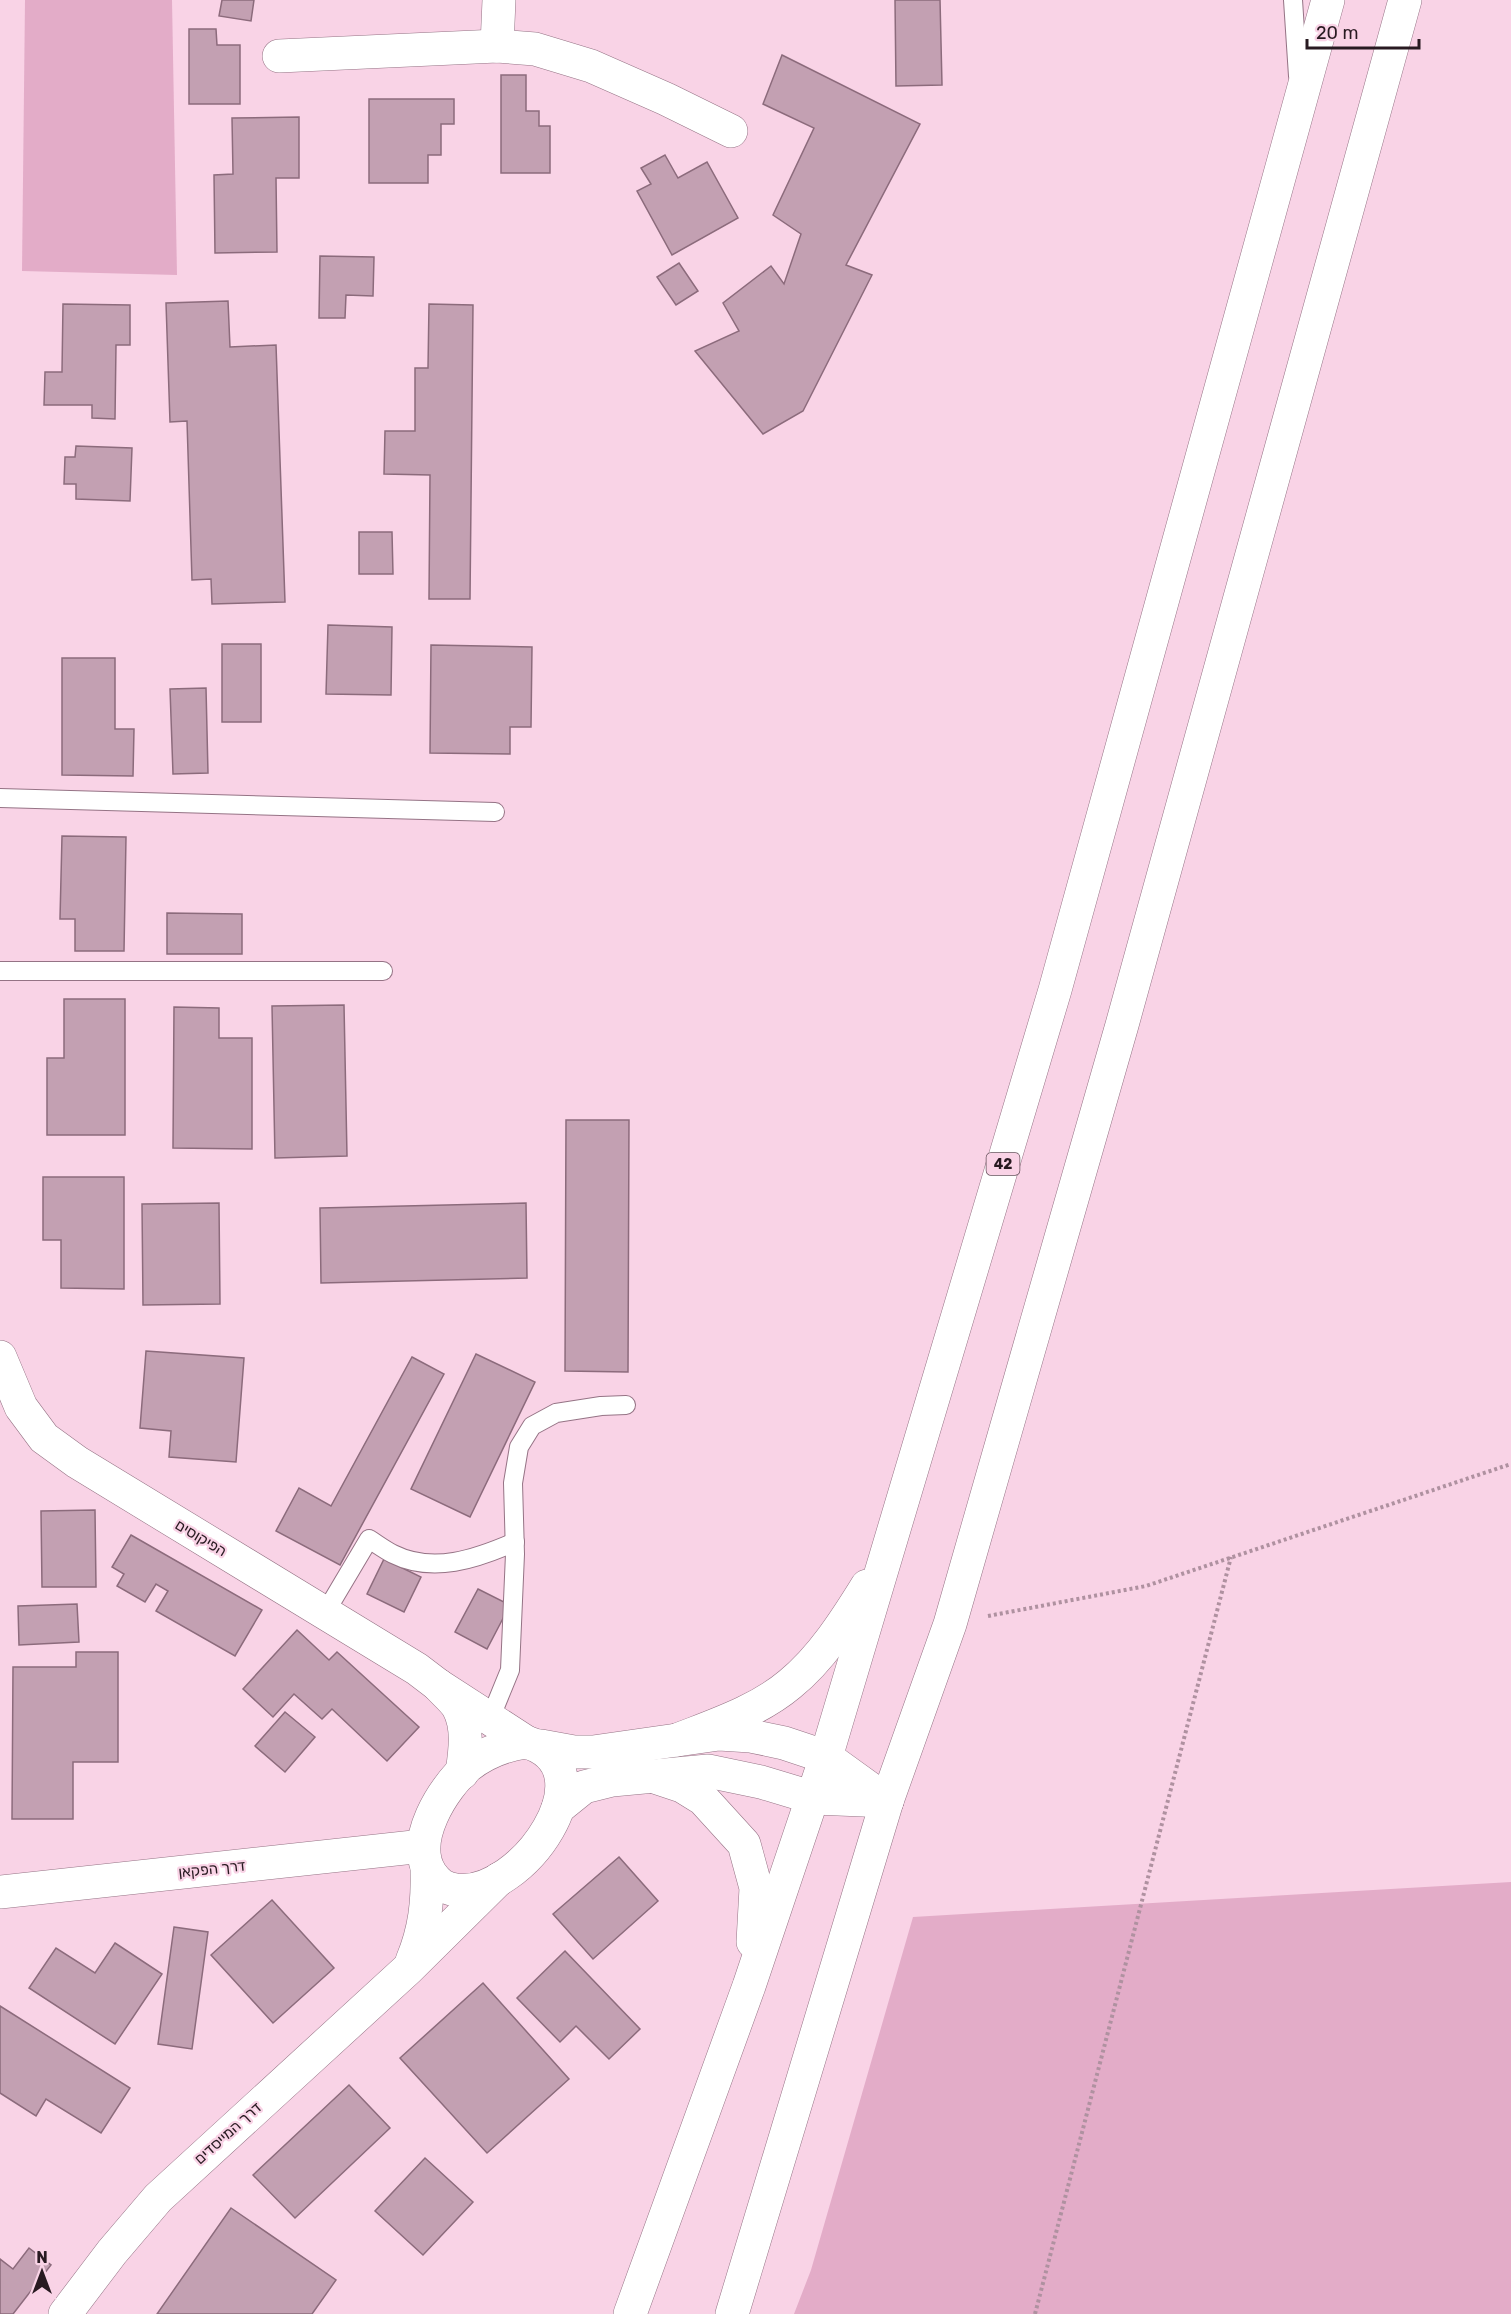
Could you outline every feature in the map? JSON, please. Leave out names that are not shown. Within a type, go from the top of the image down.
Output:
[{"type":"main road","points":[[498,46],[499,0]]},
{"type":"main road","name":"42","points":[[630,2314],[749,1986],[814,1798],[1055,990],[1328,0]]},
{"type":"main road","points":[[732,2314],[887,1801],[950,1624],[1122,1025],[1405,0]]},
{"type":"main road","points":[[279,56],[498,46],[535,49],[591,66],[731,131]]},
{"type":"main road","name":"הפיקוסים","points":[[0,1357],[21,1407],[44,1438],[77,1462],[417,1669],[438,1686],[534,1744]]},
{"type":"main road","points":[[677,1740],[727,1720],[790,1684],[814,1659],[850,1612],[885,1556]]},
{"type":"main road","name":"הפיקוסים","points":[[438,1686],[458,1707],[466,1747],[462,1773]]},
{"type":"main road","points":[[534,1744],[555,1763],[561,1778],[562,1794],[558,1808],[543,1839],[516,1868],[481,1888],[462,1891],[445,1888],[436,1881],[425,1857],[426,1834],[441,1798],[462,1773],[487,1753],[508,1744],[534,1744],[574,1752],[594,1752],[719,1734],[751,1736],[784,1743],[826,1757],[887,1801]]},
{"type":"main road","points":[[558,1808],[584,1787],[612,1780],[708,1771],[762,1782],[814,1798],[887,1801]]},
{"type":"main road","points":[[650,1775],[682,1786],[703,1799],[744,1844],[756,1887],[749,1986]]},
{"type":"main road","name":"דרך הפקאן","points":[[0,1892],[425,1857]]},
{"type":"main road","name":"דרך המייסדים","points":[[409,1968],[421,1938],[426,1917],[425,1857]]},
{"type":"main road","name":"דרך המייסדים","points":[[65,2314],[112,2252],[158,2198],[409,1968],[499,1879]]},
{"type":"lane","points":[[1293,0],[1300,106]]},
{"type":"lane","points":[[0,798],[495,812]]},
{"type":"lane","points":[[0,971],[383,971]]},
{"type":"lane","points":[[490,1719],[510,1671],[514,1542],[513,1484],[519,1447],[532,1426],[556,1413],[601,1406],[626,1405]]},
{"type":"lane","points":[[325,1613],[369,1539],[392,1554],[420,1564],[446,1564],[481,1557],[514,1542]]},
{"type":"path","points":[[950,1624],[1146,1586],[1511,1464]]},
{"type":"path","points":[[1035,2314],[1231,1557]]},
{"type":"shaded area","points":[[25,0],[172,0],[177,275],[22,271]]},
{"type":"shaded area","points":[[1511,1882],[1511,2314],[794,2314],[811,2270],[913,1917]]},
{"type":"building","points":[[222,0],[254,0],[251,21],[219,16]]},
{"type":"building","points":[[895,0],[940,0],[942,85],[896,86]]},
{"type":"building","points":[[189,29],[216,29],[217,45],[240,45],[240,104],[189,104]]},
{"type":"building","points":[[782,55],[920,124],[846,265],[872,275],[803,411],[763,434],[695,351],[739,331],[723,303],[771,266],[784,284],[801,234],[773,215],[814,128],[763,104]]},
{"type":"building","points":[[501,75],[526,75],[526,111],[539,111],[539,126],[550,126],[550,173],[501,173]]},
{"type":"building","points":[[369,99],[454,99],[454,124],[441,124],[441,155],[428,155],[428,183],[369,183]]},
{"type":"building","points":[[299,117],[299,178],[276,178],[277,252],[215,253],[214,175],[233,174],[232,118]]},
{"type":"building","points":[[665,155],[678,178],[707,162],[738,218],[672,255],[637,191],[651,184],[641,168]]},
{"type":"building","points":[[320,256],[374,257],[373,296],[346,295],[345,318],[319,318]]},
{"type":"building","points":[[679,263],[698,291],[676,305],[657,277]]},
{"type":"building","points":[[228,301],[230,347],[276,345],[285,602],[212,604],[211,579],[192,580],[187,421],[170,422],[166,303]]},
{"type":"building","points":[[63,304],[130,305],[130,345],[116,345],[115,419],[92,418],[92,405],[44,405],[45,372],[62,372]]},
{"type":"building","points":[[429,304],[473,305],[470,599],[429,599],[430,475],[384,474],[385,431],[415,431],[415,368],[428,368]]},
{"type":"building","points":[[76,446],[132,448],[130,501],[76,499],[76,484],[64,484],[65,457],[75,457]]},
{"type":"building","points":[[359,532],[392,532],[393,574],[359,574]]},
{"type":"building","points":[[328,625],[392,627],[391,695],[326,694]]},
{"type":"building","points":[[222,644],[261,644],[261,722],[222,722]]},
{"type":"building","points":[[431,645],[532,647],[531,727],[510,727],[510,754],[430,753]]},
{"type":"building","points":[[62,658],[115,658],[115,729],[134,729],[133,776],[62,775]]},
{"type":"building","points":[[206,688],[208,773],[173,774],[170,689]]},
{"type":"building","points":[[62,836],[126,837],[124,951],[75,951],[75,919],[60,919]]},
{"type":"building","points":[[167,913],[242,914],[242,954],[167,954]]},
{"type":"building","points":[[64,999],[125,999],[125,1135],[47,1135],[47,1058],[64,1058]]},
{"type":"building","points":[[344,1005],[347,1156],[275,1158],[272,1006]]},
{"type":"building","points":[[174,1007],[219,1008],[219,1038],[252,1038],[252,1149],[173,1148]]},
{"type":"building","points":[[566,1120],[629,1120],[628,1372],[565,1371]]},
{"type":"building","points":[[43,1177],[124,1177],[124,1289],[61,1288],[61,1240],[43,1240]]},
{"type":"building","points":[[219,1203],[220,1304],[143,1305],[142,1204]]},
{"type":"building","points":[[526,1203],[527,1278],[321,1283],[320,1208]]},
{"type":"building","points":[[146,1351],[244,1358],[236,1462],[169,1457],[171,1431],[140,1428]]},
{"type":"building","points":[[476,1354],[535,1382],[470,1517],[411,1489]]},
{"type":"building","points":[[412,1357],[444,1374],[340,1565],[276,1531],[299,1488],[331,1506]]},
{"type":"building","points":[[95,1510],[96,1587],[42,1587],[41,1511]]},
{"type":"building","points":[[131,1535],[262,1610],[235,1656],[156,1611],[168,1591],[156,1584],[145,1602],[117,1586],[124,1574],[112,1567]]},
{"type":"building","points":[[384,1559],[421,1577],[404,1612],[367,1594]]},
{"type":"building","points":[[478,1589],[510,1605],[487,1649],[455,1632]]},
{"type":"building","points":[[77,1604],[79,1642],[19,1645],[18,1606]]},
{"type":"building","points":[[297,1630],[329,1660],[337,1652],[419,1727],[387,1761],[332,1709],[322,1719],[294,1694],[273,1717],[243,1689]]},
{"type":"building","points":[[76,1652],[118,1652],[118,1762],[73,1762],[73,1819],[12,1819],[13,1667],[76,1667]]},
{"type":"building","points":[[285,1712],[315,1737],[285,1772],[255,1746]]},
{"type":"building","points":[[619,1857],[658,1901],[593,1959],[553,1914]]},
{"type":"building","points":[[272,1900],[334,1968],[273,2023],[211,1955]]},
{"type":"building","points":[[174,1927],[208,1932],[192,2049],[158,2044]]},
{"type":"building","points":[[115,1943],[162,1974],[115,2044],[29,1988],[56,1948],[95,1973]]},
{"type":"building","points":[[565,1951],[640,2029],[609,2059],[576,2026],[560,2042],[517,1998]]},
{"type":"building","points":[[483,1983],[569,2079],[487,2153],[400,2058]]},
{"type":"building","points":[[0,2006],[130,2088],[101,2133],[46,2099],[36,2116],[0,2093]]},
{"type":"building","points":[[349,2085],[390,2128],[295,2218],[253,2175]]},
{"type":"building","points":[[425,2158],[473,2202],[423,2255],[375,2211]]},
{"type":"building","points":[[231,2208],[336,2280],[312,2314],[157,2314]]},
{"type":"building","points":[[29,2248],[51,2265],[13,2314],[0,2314],[0,2259],[13,2269]]}]
